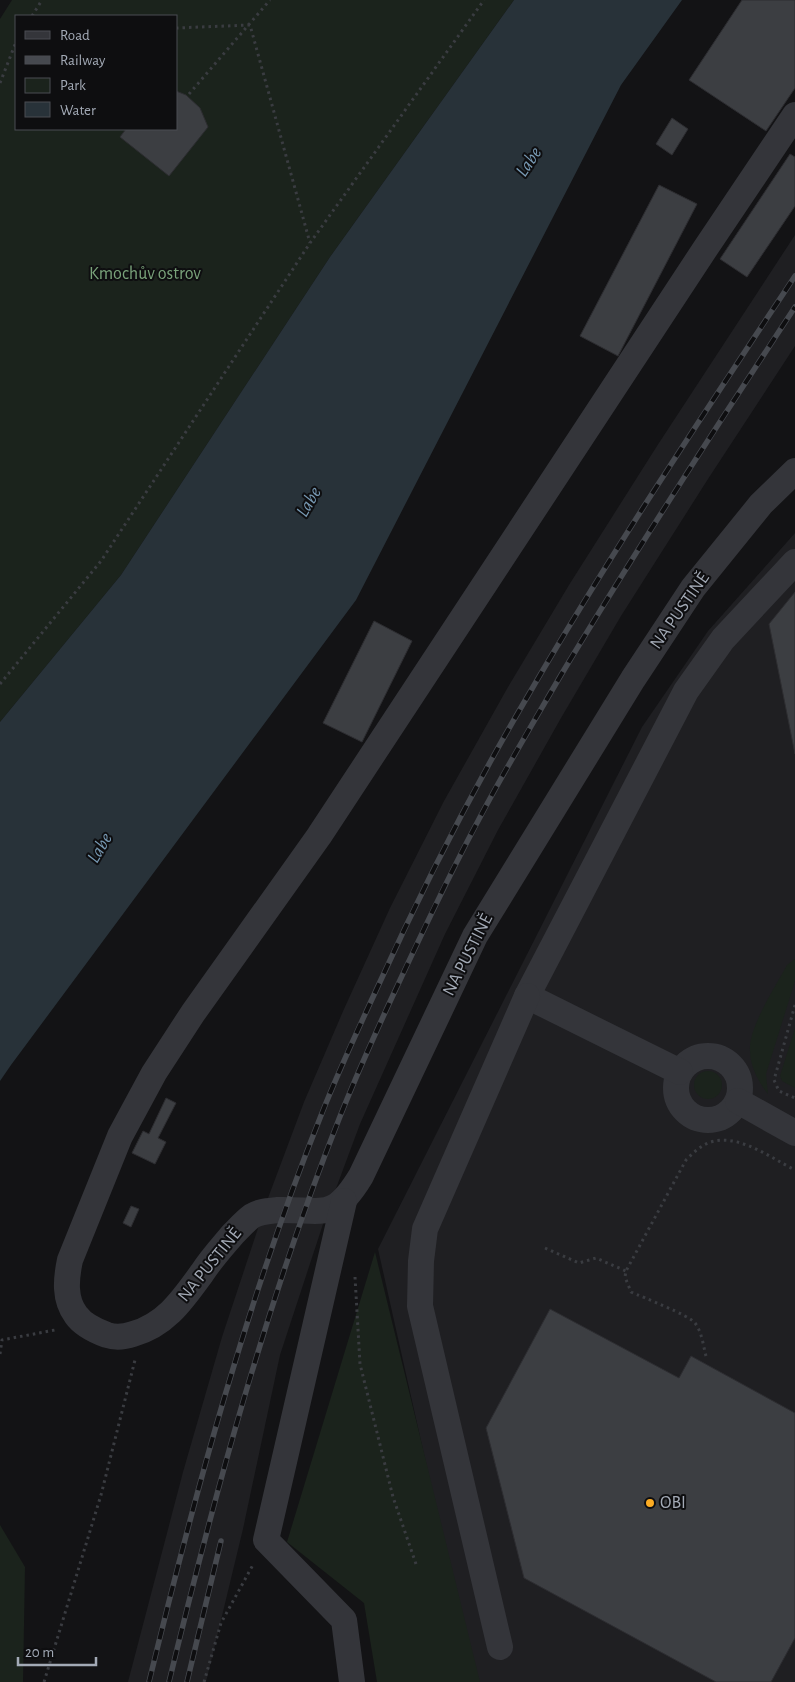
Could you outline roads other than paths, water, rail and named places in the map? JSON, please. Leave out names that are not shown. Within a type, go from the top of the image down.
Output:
[{"type":"street","name":"NA PUSTINĚ","points":[[795,115],[319,836],[193,1013],[154,1073],[120,1136],[73,1252],[67,1274],[67,1291],[70,1305],[77,1316],[86,1324],[97,1331],[112,1336],[125,1337],[142,1332],[158,1324],[184,1299],[222,1246],[252,1216],[268,1211],[328,1210],[344,1201],[361,1176],[475,936],[622,696],[693,588],[762,504],[795,471]]},
{"type":"street","points":[[500,1647],[420,1306],[421,1261],[425,1229],[527,996],[686,691],[722,639],[795,562]]},
{"type":"street","points":[[527,996],[680,1072]]},
{"type":"street","points":[[702,1056],[721,1058],[730,1064],[738,1076],[740,1091],[738,1101],[725,1116],[706,1120],[696,1118],[680,1104],[676,1093],[676,1083],[680,1072],[693,1059],[702,1056]]},
{"type":"street","points":[[738,1101],[795,1133]]},
{"type":"street","points":[[344,1201],[266,1540],[344,1620],[352,1682]]},
{"type":"water","name":"Labe","points":[[514,0],[682,0],[621,85],[356,600],[0,1081],[0,722],[121,575],[330,257]]},
{"type":"railway","points":[[149,1682],[185,1538],[247,1323],[295,1182],[342,1065],[364,1016],[413,911],[449,840],[486,769],[526,699],[624,538],[795,276]]},
{"type":"railway","points":[[169,1682],[224,1468],[266,1327],[313,1188],[345,1103],[380,1024],[456,863],[519,747],[618,582],[795,307]]},
{"type":"railway","points":[[187,1682],[221,1541]]},
{"type":"place","name":"OBI","points":[[650,1503]]},
{"type":"park label","name":"Kmochův ostrov","points":[[145,274]]}]
